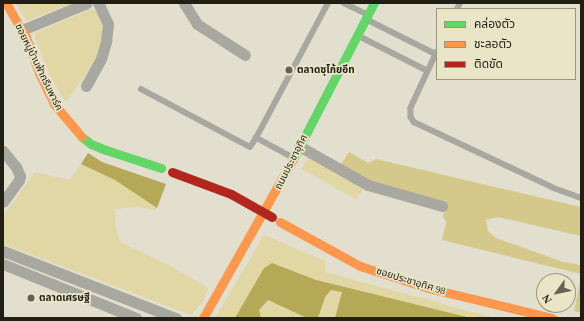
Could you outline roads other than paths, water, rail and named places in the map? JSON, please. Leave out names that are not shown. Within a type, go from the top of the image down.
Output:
[{"type":"street","name":"ซอยหมู่บ้านฟ้ากรีนพาร์ค","points":[[6,3],[22,30],[54,104],[77,133],[91,144],[161,168]]},
{"type":"street","points":[[22,30],[87,3]]},
{"type":"street","points":[[86,86],[100,59],[106,41],[108,24],[98,3]]},
{"type":"street","points":[[184,3],[197,24],[245,55]]},
{"type":"street","name":"ถนนประชาอุทิศ","points":[[203,318],[272,217],[293,158],[374,3]]},
{"type":"street","points":[[299,146],[368,185],[442,206]]},
{"type":"street","points":[[3,151],[16,167],[20,176],[19,180],[3,202]]},
{"type":"street","points":[[172,172],[230,194],[272,217]]},
{"type":"street","name":"ซอยประชาอุทิศ 98","points":[[272,217],[360,266],[428,288],[552,318]]},
{"type":"street","points":[[3,252],[176,318]]},
{"type":"street","points":[[3,264],[136,318]]},
{"type":"lane","points":[[141,89],[250,148],[328,3]]},
{"type":"lane","points":[[344,3],[367,17],[436,53],[410,108],[411,117],[414,122],[554,188],[581,198]]},
{"type":"lane","points":[[357,35],[428,71]]},
{"type":"lane","points":[[256,138],[293,158]]},
{"type":"place","name":"ตลาดซุโก้ยอีท","points":[[289,70]]},
{"type":"place","name":"ตลาดเศรษฐี","points":[[31,298]]}]
